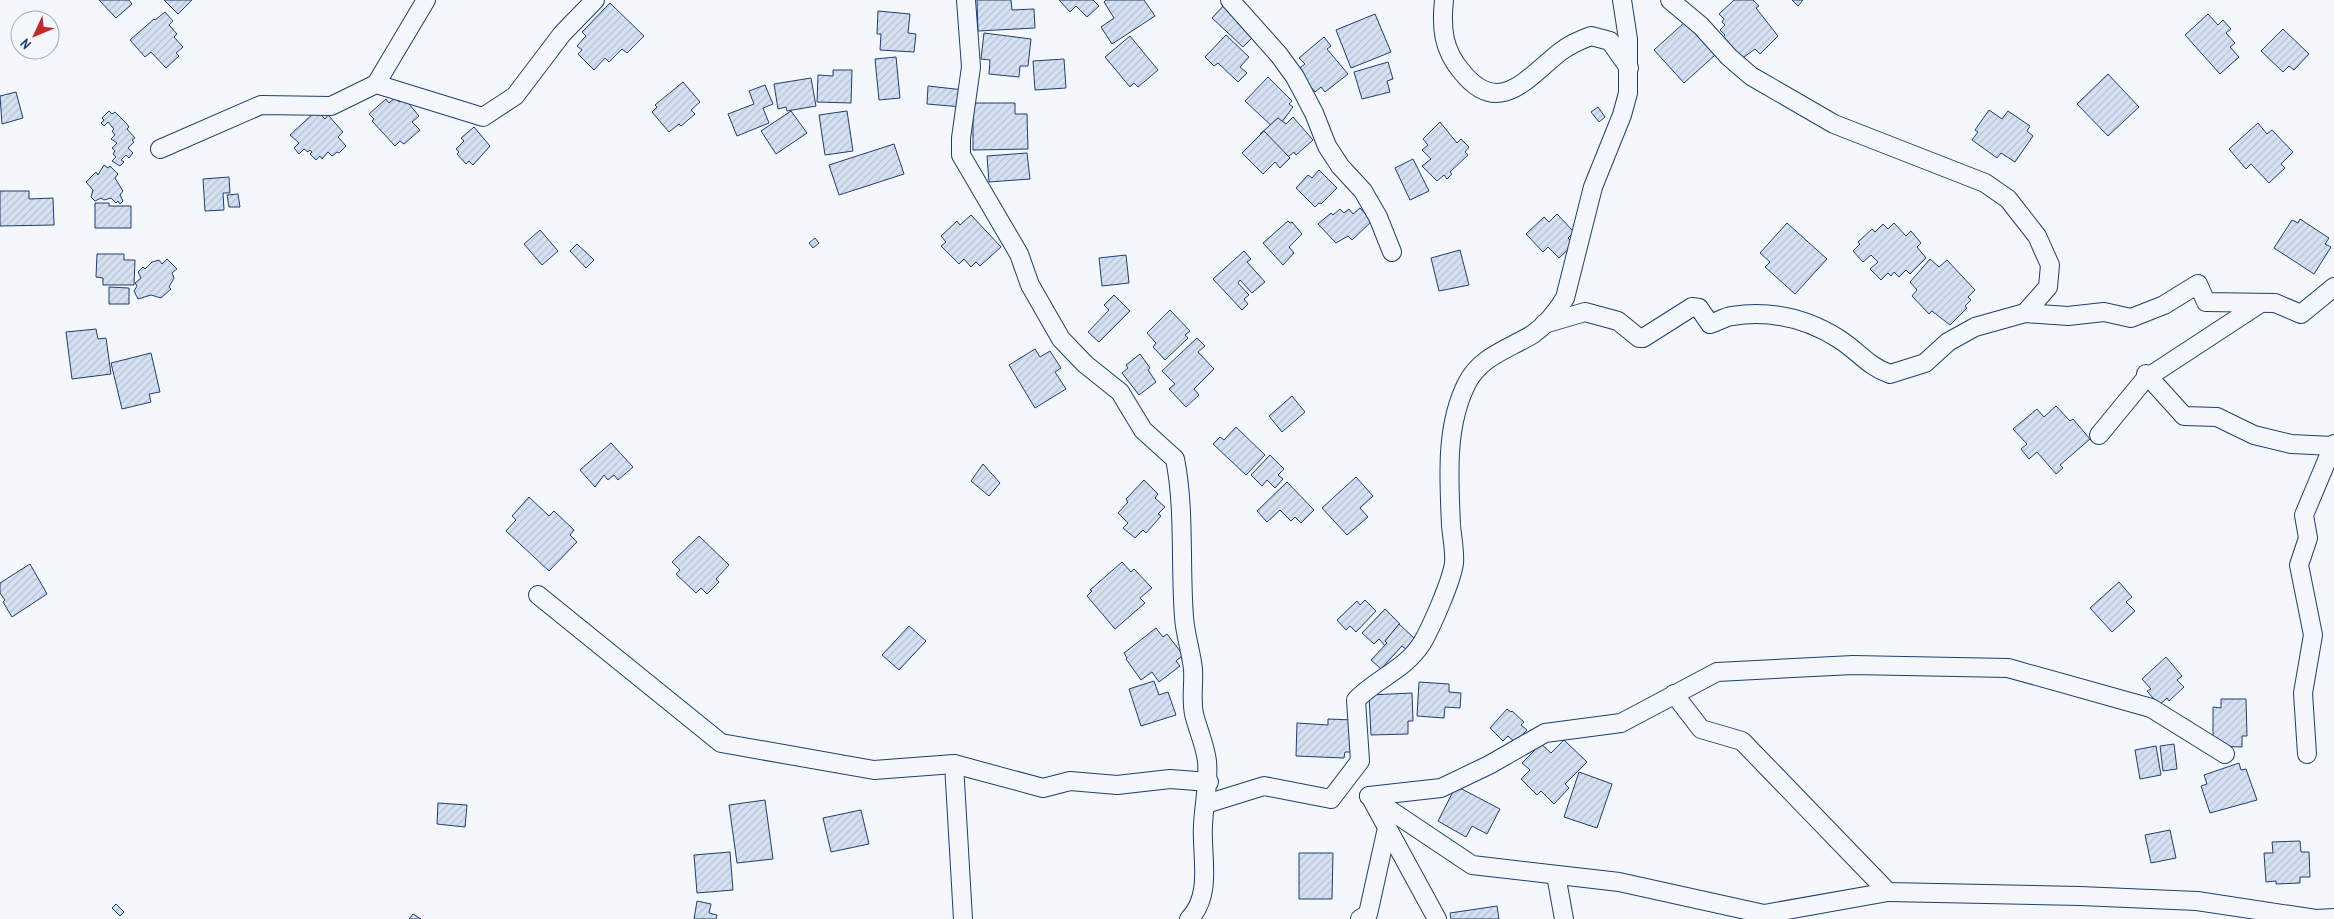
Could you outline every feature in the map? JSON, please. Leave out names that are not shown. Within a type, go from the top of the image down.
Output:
[{"type":"street","points":[[160,149],[261,104],[330,106],[376,84],[426,0]]},
{"type":"street","points":[[376,84],[483,117],[515,96],[562,34],[594,0]]},
{"type":"street","points":[[966,0],[971,67],[961,138],[962,155],[965,163],[1019,254],[1030,285],[1061,339],[1085,364],[1120,392],[1143,430],[1175,458],[1182,532],[1181,579],[1184,619],[1193,670],[1191,693],[1194,714],[1207,758],[1209,782],[1202,825],[1205,870],[1198,910],[1189,919]]},
{"type":"street","points":[[1230,0],[1279,55],[1295,77],[1314,113],[1327,146],[1340,166],[1363,191],[1378,217],[1392,252]]},
{"type":"street","points":[[1444,0],[1442,22],[1446,47],[1455,64],[1470,82],[1488,94],[1498,94],[1526,81],[1562,50],[1591,36],[1601,37],[1610,41],[1630,68]]},
{"type":"street","points":[[1206,804],[1264,786],[1331,799],[1360,761],[1356,700],[1379,681],[1400,668],[1422,643],[1451,577],[1454,562],[1450,492],[1452,433],[1467,382],[1478,367],[1492,355],[1534,333],[1557,311],[1565,298],[1593,187],[1622,115],[1628,93],[1630,68],[1622,0]]},
{"type":"street","points":[[1670,0],[1701,26],[1751,76],[1803,107],[1834,124],[1875,141],[1984,182],[2008,199],[2037,236],[2050,266],[2048,287],[2025,313]]},
{"type":"street","points":[[1544,324],[1586,312],[1618,321],[1639,338],[1643,338],[1692,307],[1700,308],[1710,324],[1730,316],[1776,314],[1800,319],[1840,340],[1865,362],[1890,374],[1925,363],[1948,342],[1975,327],[2025,313],[2068,316],[2104,312],[2131,318],[2164,305],[2198,284],[2206,302],[2275,304],[2301,314],[2334,287]]},
{"type":"street","points":[[2099,435],[2147,376],[2261,303]]},
{"type":"street","points":[[2147,376],[2184,416],[2216,417],[2254,436],[2290,444],[2333,445],[2304,515],[2308,538],[2299,565],[2313,636],[2303,692],[2307,754]]},
{"type":"street","points":[[538,595],[721,743],[874,770],[954,764],[1043,788],[1070,780],[1117,785],[1170,778],[1209,782]]},
{"type":"street","points":[[1369,796],[1441,788],[1489,765],[1546,733],[1621,723],[1717,672],[1853,665],[2008,668],[2151,708],[2225,754]]},
{"type":"street","points":[[1674,694],[1701,729],[1742,741],[1888,892]]},
{"type":"street","points":[[954,764],[963,919]]},
{"type":"street","points":[[1369,796],[1437,919]]},
{"type":"street","points":[[1369,796],[1472,865],[1619,882],[1764,914],[1888,892],[2080,896],[2196,902],[2316,919],[2334,918]]},
{"type":"street","points":[[1360,919],[1368,914],[1387,828]]},
{"type":"street","points":[[1556,875],[1564,919]]},
{"type":"building","points":[[99,0],[129,0],[132,4],[116,18]]},
{"type":"building","points":[[164,0],[192,0],[178,14]]},
{"type":"building","points":[[977,0],[1011,0],[1012,10],[1034,9],[1035,28],[978,31]]},
{"type":"building","points":[[1059,0],[1093,0],[1099,6],[1087,17],[1076,6],[1070,12]]},
{"type":"building","points":[[1106,0],[1144,0],[1155,16],[1112,44],[1101,27],[1114,18],[1104,2]]},
{"type":"building","points":[[1734,0],[1753,0],[1759,6],[1756,8],[1778,36],[1760,54],[1755,49],[1740,60],[1720,40],[1725,35],[1720,30],[1725,25],[1722,22],[1724,19],[1719,14]]},
{"type":"building","points":[[1792,0],[1803,0],[1798,6]]},
{"type":"building","points":[[610,3],[644,36],[627,53],[622,49],[609,62],[605,58],[594,70],[578,54],[582,50],[577,46],[586,36],[582,32]]},
{"type":"building","points":[[1226,3],[1246,22],[1241,27],[1247,32],[1251,28],[1257,33],[1243,47],[1212,18]]},
{"type":"building","points":[[878,11],[910,14],[908,33],[916,34],[914,52],[880,50],[881,34],[877,34]]},
{"type":"building","points":[[165,12],[173,21],[169,25],[177,34],[174,37],[183,47],[176,53],[179,56],[166,68],[151,52],[145,57],[130,40]]},
{"type":"building","points":[[1375,14],[1391,52],[1351,68],[1336,30]]},
{"type":"building","points":[[2208,14],[2218,25],[2223,20],[2231,29],[2226,33],[2235,43],[2230,47],[2239,57],[2220,74],[2185,35]]},
{"type":"building","points":[[1685,22],[1715,55],[1684,83],[1654,50]]},
{"type":"building","points":[[2283,29],[2309,54],[2294,70],[2289,66],[2283,72],[2261,51]]},
{"type":"building","points":[[984,33],[1031,39],[1028,66],[1020,66],[1019,77],[989,74],[990,60],[981,59]]},
{"type":"building","points":[[1226,35],[1249,57],[1240,67],[1247,73],[1238,82],[1218,63],[1214,66],[1205,57]]},
{"type":"building","points":[[1130,36],[1158,70],[1138,87],[1134,83],[1130,87],[1105,57]]},
{"type":"building","points":[[1324,37],[1331,46],[1327,49],[1348,74],[1325,92],[1321,87],[1315,92],[1297,70],[1305,64],[1299,58]]},
{"type":"building","points":[[896,57],[900,98],[879,100],[875,59]]},
{"type":"building","points":[[1064,59],[1066,88],[1035,90],[1033,61]]},
{"type":"building","points":[[1388,62],[1393,79],[1387,81],[1390,92],[1362,99],[1354,72]]},
{"type":"building","points":[[833,70],[852,70],[851,103],[817,102],[818,75],[833,76]]},
{"type":"building","points":[[2108,74],[2139,107],[2108,136],[2077,104]]},
{"type":"building","points":[[1268,77],[1292,101],[1289,104],[1293,107],[1276,130],[1245,101]]},
{"type":"building","points":[[811,78],[816,106],[787,111],[786,107],[778,109],[774,84]]},
{"type":"building","points":[[683,82],[700,102],[691,110],[695,114],[681,126],[679,124],[669,132],[652,112],[657,107],[655,105]]},
{"type":"building","points":[[765,85],[773,104],[763,108],[769,123],[737,136],[728,114],[754,104],[749,91]]},
{"type":"building","points":[[928,86],[964,90],[962,107],[927,104]]},
{"type":"building","points":[[16,92],[23,118],[2,124],[0,96]]},
{"type":"building","points":[[395,98],[399,102],[404,98],[419,116],[412,122],[420,130],[404,144],[400,141],[395,146],[372,121],[374,119],[369,114],[386,99],[389,103]]},
{"type":"building","points":[[973,103],[1015,103],[1015,114],[1027,114],[1028,149],[973,150]]},
{"type":"building","points":[[1598,107],[1605,117],[1599,122],[1591,112]]},
{"type":"building","points":[[317,110],[325,119],[328,115],[343,132],[338,137],[346,146],[339,153],[337,152],[332,156],[328,152],[322,159],[320,156],[316,160],[310,154],[312,152],[310,150],[308,152],[304,149],[299,154],[294,148],[299,143],[290,135]]},
{"type":"building","points":[[1989,110],[2002,119],[2008,111],[2030,126],[2027,131],[2033,136],[2015,162],[2001,153],[1997,158],[1972,140],[1978,132],[1975,130]]},
{"type":"building","points":[[109,111],[112,114],[115,112],[127,124],[129,127],[127,129],[135,138],[128,148],[133,153],[129,158],[126,155],[121,160],[124,162],[120,166],[112,161],[116,157],[113,154],[115,151],[112,148],[117,143],[111,139],[115,135],[112,131],[114,129],[108,122],[104,126],[101,123],[104,120],[102,118]]},
{"type":"building","points":[[791,111],[807,133],[776,154],[761,131]]},
{"type":"building","points":[[847,111],[853,151],[825,155],[819,115]]},
{"type":"building","points":[[1293,117],[1313,140],[1296,155],[1294,152],[1283,161],[1260,134],[1278,118],[1286,124]]},
{"type":"building","points":[[1440,122],[1457,143],[1461,139],[1469,147],[1465,152],[1468,155],[1450,172],[1452,174],[1447,179],[1444,175],[1437,181],[1422,166],[1431,159],[1422,150],[1428,145],[1423,139]]},
{"type":"building","points":[[2258,123],[2267,134],[2272,130],[2293,152],[2281,164],[2285,168],[2269,183],[2251,164],[2246,169],[2229,149]]},
{"type":"building","points":[[474,127],[490,146],[473,165],[469,161],[466,164],[457,154],[459,152],[456,149],[464,141],[461,138]]},
{"type":"building","points":[[1264,131],[1290,158],[1280,168],[1275,162],[1263,174],[1242,153]]},
{"type":"building","points":[[894,144],[904,174],[839,195],[829,165]]},
{"type":"building","points":[[1027,153],[1030,179],[989,182],[987,156]]},
{"type":"building","points":[[1413,159],[1429,191],[1410,200],[1395,168]]},
{"type":"building","points":[[104,165],[108,168],[110,166],[118,174],[115,178],[123,191],[120,195],[123,201],[120,204],[111,198],[104,200],[101,198],[95,201],[91,197],[93,190],[86,182],[96,172],[98,175]]},
{"type":"building","points":[[1319,170],[1337,188],[1321,204],[1319,203],[1315,207],[1296,188],[1308,175],[1312,178]]},
{"type":"building","points":[[229,177],[230,193],[223,193],[224,210],[205,211],[203,179]]},
{"type":"building","points":[[0,191],[29,191],[29,199],[53,198],[54,225],[0,226]]},
{"type":"building","points":[[238,194],[240,207],[229,207],[227,195]]},
{"type":"building","points":[[95,203],[109,203],[109,206],[131,206],[131,228],[95,228]]},
{"type":"building","points":[[1360,208],[1372,221],[1352,240],[1348,236],[1336,243],[1318,224],[1331,213],[1333,215],[1340,209],[1344,213],[1349,209],[1353,214]]},
{"type":"building","points":[[1557,214],[1574,232],[1568,238],[1574,244],[1559,258],[1548,247],[1543,252],[1526,234],[1544,217],[1549,222]]},
{"type":"building","points":[[971,215],[1001,247],[980,266],[976,262],[971,267],[964,259],[959,264],[941,246],[946,242],[941,236],[957,221],[960,225]]},
{"type":"building","points":[[2300,219],[2329,238],[2325,244],[2331,247],[2314,274],[2274,248],[2292,220],[2298,223]]},
{"type":"building","points":[[1288,221],[1292,222],[1302,234],[1289,247],[1294,253],[1283,265],[1263,243]]},
{"type":"building","points":[[1787,223],[1827,259],[1795,294],[1765,267],[1770,262],[1760,253]]},
{"type":"building","points":[[1894,223],[1906,236],[1911,231],[1921,243],[1917,247],[1926,258],[1910,274],[1906,270],[1899,277],[1894,272],[1891,276],[1888,273],[1881,280],[1870,269],[1878,262],[1871,255],[1863,262],[1853,251],[1860,244],[1858,242],[1872,229],[1875,232],[1883,224],[1888,229]]},
{"type":"building","points":[[540,230],[558,251],[542,265],[524,244]]},
{"type":"building","points":[[815,238],[819,243],[813,248],[809,243]]},
{"type":"building","points":[[577,244],[594,260],[586,268],[570,251]]},
{"type":"building","points":[[1460,250],[1469,285],[1439,291],[1431,258]]},
{"type":"building","points":[[1244,251],[1251,259],[1247,262],[1265,282],[1252,293],[1240,280],[1238,283],[1249,295],[1244,299],[1248,304],[1242,310],[1213,279]]},
{"type":"building","points":[[97,254],[124,254],[124,260],[135,260],[134,285],[103,285],[103,278],[96,277]]},
{"type":"building","points":[[1126,255],[1129,283],[1102,286],[1099,258]]},
{"type":"building","points":[[167,259],[177,269],[172,273],[174,278],[169,287],[171,289],[161,298],[151,295],[138,299],[134,291],[137,286],[135,283],[141,278],[138,272],[143,267],[145,269],[152,262],[159,260],[162,264]]},
{"type":"building","points":[[1930,259],[1939,267],[1947,260],[1975,290],[1968,297],[1971,300],[1965,306],[1967,308],[1950,325],[1932,311],[1929,314],[1912,296],[1917,290],[1910,282]]},
{"type":"building","points":[[109,287],[129,288],[129,304],[109,304]]},
{"type":"building","points":[[1114,295],[1130,311],[1099,342],[1088,332],[1109,310],[1104,305]]},
{"type":"building","points":[[1170,310],[1190,331],[1185,335],[1188,338],[1165,360],[1153,347],[1156,343],[1147,333]]},
{"type":"building","points":[[96,329],[98,339],[106,338],[111,374],[72,379],[66,332]]},
{"type":"building","points":[[1197,338],[1205,346],[1198,352],[1214,369],[1194,389],[1199,395],[1186,407],[1169,389],[1175,384],[1162,371]]},
{"type":"building","points":[[1035,349],[1040,357],[1050,351],[1061,368],[1055,372],[1066,389],[1035,408],[1009,365]]},
{"type":"building","points":[[151,353],[160,392],[149,394],[151,402],[122,409],[111,363]]},
{"type":"building","points":[[1140,354],[1150,368],[1148,370],[1156,382],[1139,395],[1122,373],[1128,368],[1126,365]]},
{"type":"building","points":[[1292,396],[1305,412],[1282,432],[1269,416]]},
{"type":"building","points":[[2056,406],[2070,421],[2073,419],[2090,439],[2060,465],[2063,468],[2056,474],[2037,452],[2029,459],[2021,449],[2027,444],[2013,429],[2037,409],[2044,417]]},
{"type":"building","points":[[1236,427],[1265,455],[1246,475],[1213,444],[1220,437],[1224,440]]},
{"type":"building","points":[[611,443],[633,467],[618,480],[614,475],[608,480],[604,475],[595,487],[580,470]]},
{"type":"building","points":[[1270,455],[1284,469],[1278,475],[1283,479],[1275,488],[1267,480],[1262,486],[1251,475]]},
{"type":"building","points":[[983,464],[1000,483],[989,496],[971,481]]},
{"type":"building","points":[[1356,477],[1373,496],[1360,508],[1368,517],[1347,535],[1322,508]]},
{"type":"building","points":[[1144,480],[1158,494],[1155,498],[1165,507],[1158,514],[1161,516],[1146,533],[1143,530],[1135,538],[1123,528],[1128,523],[1118,513],[1128,502],[1126,499]]},
{"type":"building","points":[[1287,482],[1314,510],[1301,523],[1295,517],[1291,521],[1280,510],[1267,522],[1257,511]]},
{"type":"building","points":[[529,497],[549,516],[554,511],[574,530],[570,535],[577,542],[549,571],[506,531],[516,520],[512,516]]},
{"type":"building","points":[[699,536],[729,565],[716,579],[719,582],[707,594],[701,588],[696,593],[676,574],[680,570],[672,562]]},
{"type":"building","points":[[1122,562],[1131,572],[1134,569],[1152,588],[1140,598],[1145,603],[1115,629],[1087,596],[1092,591],[1090,590]]},
{"type":"building","points":[[30,564],[47,594],[12,617],[3,602],[5,600],[0,593],[0,583]]},
{"type":"building","points":[[2119,582],[2132,597],[2126,602],[2135,611],[2112,632],[2090,608]]},
{"type":"building","points":[[1365,600],[1376,611],[1356,632],[1350,626],[1346,630],[1337,620],[1357,601],[1360,605]]},
{"type":"building","points":[[1385,609],[1400,624],[1393,631],[1397,636],[1386,647],[1379,639],[1374,644],[1362,633]]},
{"type":"building","points":[[1399,624],[1415,639],[1406,649],[1402,646],[1381,669],[1371,660],[1387,643],[1385,641]]},
{"type":"building","points":[[909,626],[926,641],[899,670],[882,655]]},
{"type":"building","points":[[1156,628],[1163,637],[1167,634],[1183,655],[1176,661],[1180,666],[1159,682],[1152,672],[1141,680],[1126,659],[1124,653]]},
{"type":"building","points":[[2166,657],[2182,676],[2177,680],[2184,687],[2169,701],[2167,698],[2159,705],[2147,691],[2151,689],[2142,679]]},
{"type":"building","points":[[1154,681],[1159,695],[1168,692],[1176,715],[1141,726],[1129,689]]},
{"type":"building","points":[[1419,682],[1449,684],[1449,692],[1461,693],[1460,708],[1445,707],[1444,718],[1417,716]]},
{"type":"building","points":[[1412,693],[1413,721],[1408,721],[1408,734],[1371,735],[1369,695]]},
{"type":"building","points":[[2221,699],[2246,699],[2247,736],[2242,736],[2242,747],[2213,746],[2213,707],[2221,708]]},
{"type":"building","points":[[1507,709],[1524,722],[1521,725],[1527,730],[1515,742],[1508,736],[1503,741],[1490,728]]},
{"type":"building","points":[[1328,719],[1353,720],[1352,752],[1345,752],[1344,758],[1296,756],[1297,723],[1328,725]]},
{"type":"building","points":[[1564,740],[1587,762],[1565,784],[1569,788],[1554,804],[1541,791],[1537,795],[1521,779],[1530,770],[1522,763],[1541,744],[1551,753]]},
{"type":"building","points":[[2174,744],[2177,769],[2163,771],[2160,746]]},
{"type":"building","points":[[2156,746],[2161,775],[2140,779],[2135,750]]},
{"type":"building","points":[[2239,763],[2241,770],[2246,769],[2257,800],[2210,813],[2201,786],[2207,784],[2204,775]]},
{"type":"building","points":[[1579,772],[1612,784],[1597,828],[1564,817]]},
{"type":"building","points":[[1456,786],[1500,809],[1487,834],[1472,826],[1466,837],[1438,821]]},
{"type":"building","points":[[765,800],[773,859],[737,863],[729,805]]},
{"type":"building","points":[[438,803],[467,805],[465,827],[437,824]]},
{"type":"building","points":[[861,810],[869,844],[831,852],[823,818]]},
{"type":"building","points":[[2170,830],[2176,858],[2151,863],[2145,835]]},
{"type":"building","points":[[2300,841],[2301,852],[2309,852],[2310,877],[2300,877],[2300,883],[2276,884],[2276,881],[2266,882],[2264,853],[2273,853],[2272,842]]},
{"type":"building","points":[[730,852],[733,890],[697,893],[694,855]]},
{"type":"building","points":[[1299,853],[1333,853],[1332,899],[1299,899]]},
{"type":"building","points":[[697,901],[711,904],[709,913],[717,915],[716,919],[694,919]]},
{"type":"building","points":[[116,904],[124,912],[120,916],[112,908]]},
{"type":"building","points":[[1497,906],[1499,919],[1451,919],[1450,913]]},
{"type":"building","points":[[413,914],[421,919],[409,919]]}]
